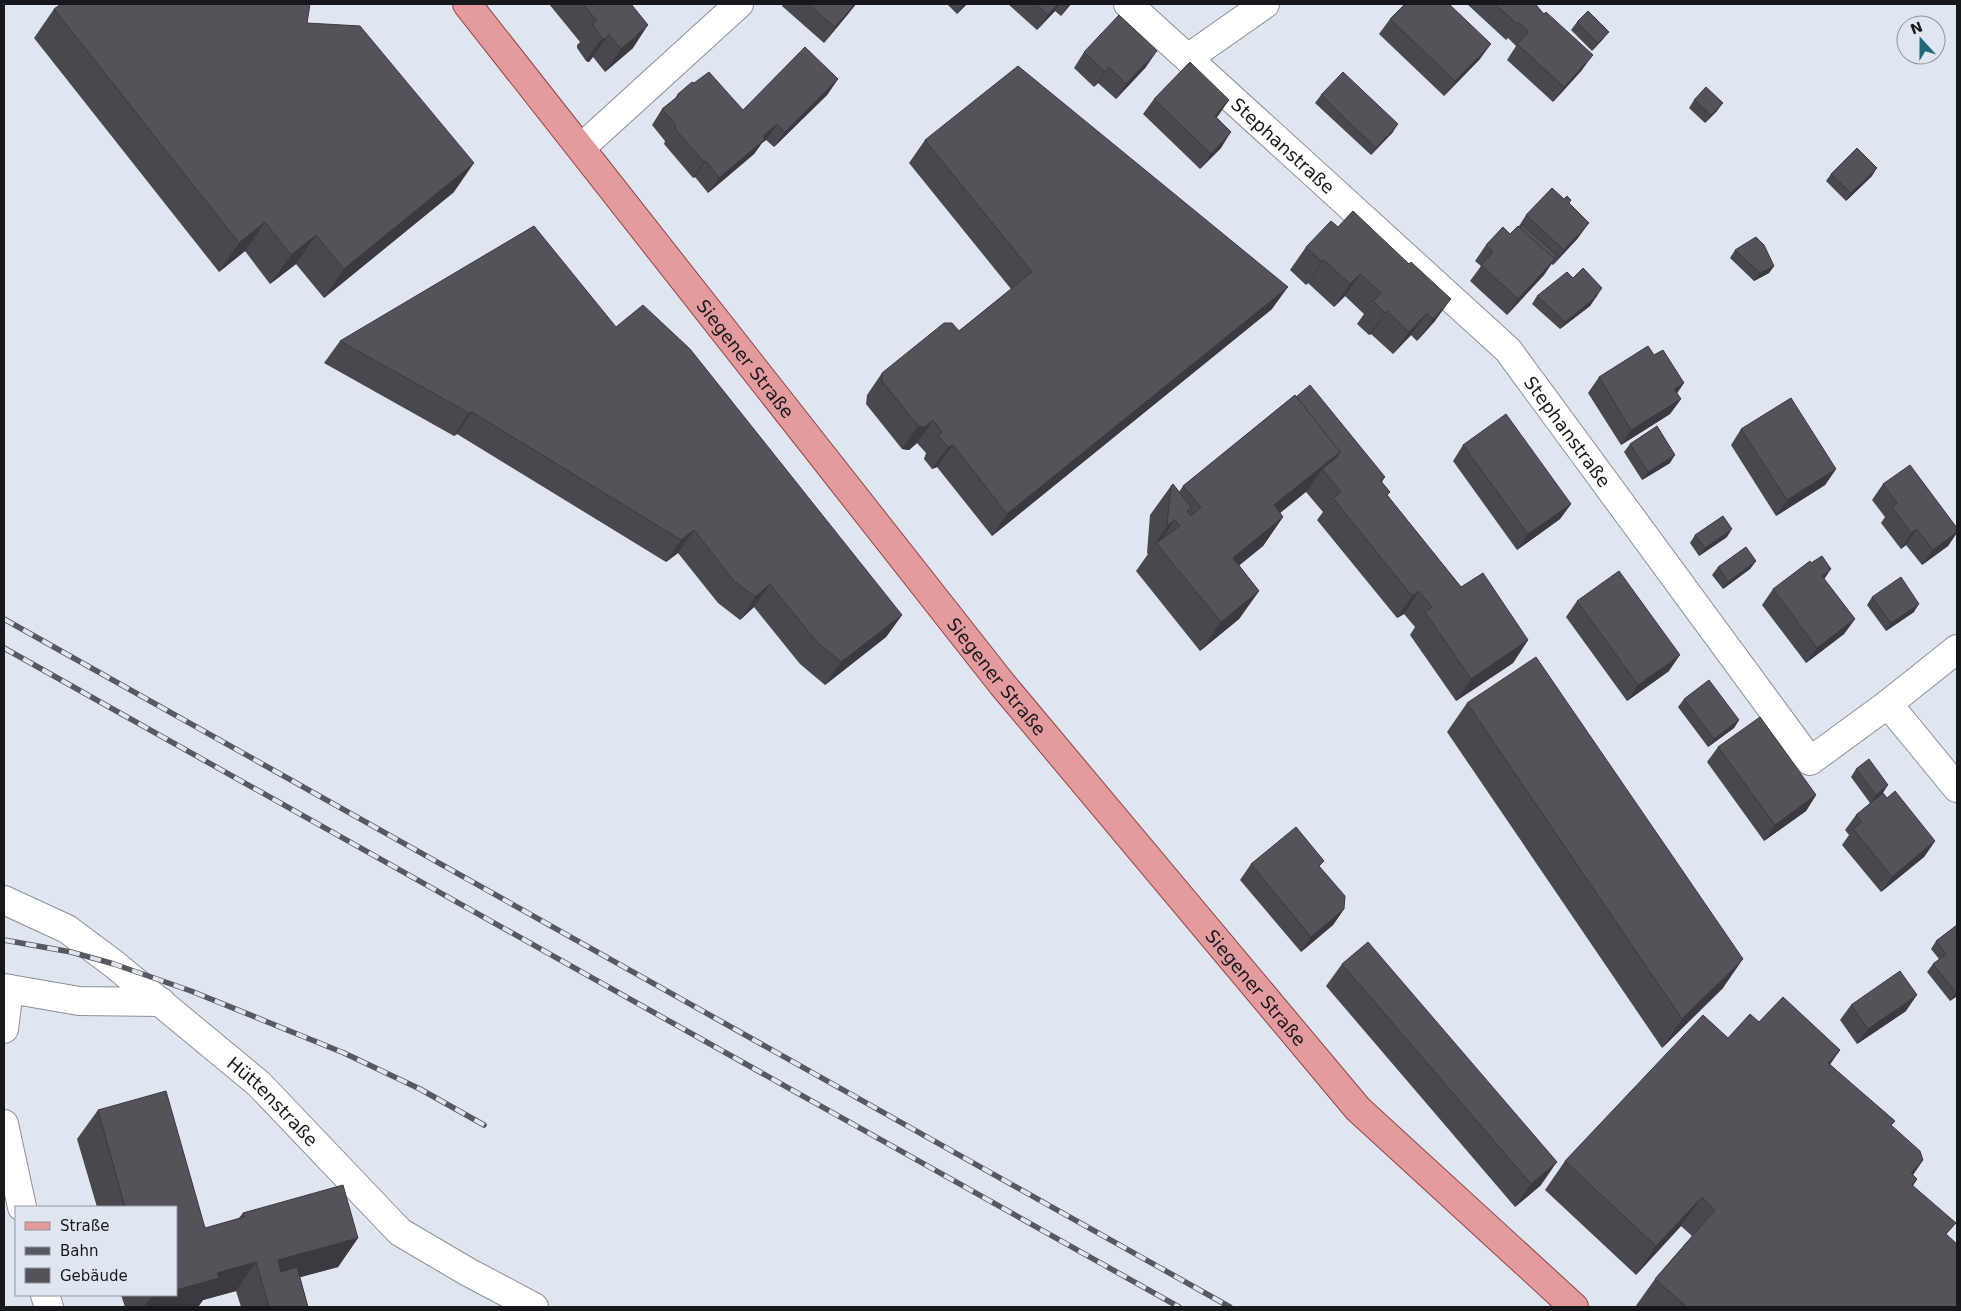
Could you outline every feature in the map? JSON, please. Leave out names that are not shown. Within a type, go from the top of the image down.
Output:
[{"type":"main road","name":"Siegener Straße","points":[[467,4],[582,147],[1002,684],[1358,1109],[1574,1307]]},
{"type":"street","points":[[582,147],[739,4]]},
{"type":"street","name":"Stephanstraße","points":[[1128,4],[1508,350],[1810,761],[1888,704]]},
{"type":"street","points":[[1188,58],[1266,4]]},
{"type":"street","points":[[1957,649],[1888,704],[1957,788]]},
{"type":"street","name":"Hüttenstraße","points":[[4,900],[67,929],[114,964],[259,1084],[400,1232],[468,1272],[534,1307]]},
{"type":"street","points":[[4,1029],[6,989],[79,1001],[161,1002]]},
{"type":"street","points":[[4,1124],[22,1206]]},
{"type":"building","points":[[61,4],[310,4],[307,23],[360,26],[474,163],[344,269],[316,235],[291,255],[265,222],[239,243],[54,9]]},
{"type":"building","points":[[583,4],[631,4],[648,25],[621,49],[609,34],[605,39],[602,38],[593,25],[597,21]]},
{"type":"building","points":[[808,4],[855,4],[835,27]]},
{"type":"building","points":[[1036,4],[1058,4],[1048,15]]},
{"type":"building","points":[[1405,4],[1449,4],[1491,44],[1455,81],[1390,19]]},
{"type":"building","points":[[1495,4],[1535,4],[1544,14],[1546,12],[1593,55],[1564,87],[1517,44],[1529,32]]},
{"type":"building","points":[[1588,11],[1609,32],[1598,43],[1577,22]]},
{"type":"building","points":[[1119,15],[1157,51],[1126,84],[1109,67],[1105,72],[1084,52]]},
{"type":"building","points":[[805,47],[838,79],[785,132],[777,124],[763,136],[765,139],[719,178],[706,161],[704,162],[675,129],[676,125],[662,109],[692,82],[694,83],[709,72],[743,110]]},
{"type":"building","points":[[1190,62],[1229,100],[1215,116],[1231,132],[1211,154],[1154,99]]},
{"type":"building","points":[[1018,66],[1288,287],[1007,514],[953,445],[948,447],[939,437],[942,432],[933,420],[925,427],[918,426],[882,381],[882,373],[944,323],[952,323],[959,331],[1032,272],[925,140]]},
{"type":"building","points":[[1343,72],[1398,124],[1376,148],[1321,95]]},
{"type":"building","points":[[1706,87],[1723,103],[1711,115],[1694,100]]},
{"type":"building","points":[[1857,148],[1877,168],[1851,193],[1831,174]]},
{"type":"building","points":[[1552,188],[1564,199],[1567,196],[1571,200],[1569,203],[1589,223],[1564,250],[1526,215]]},
{"type":"building","points":[[1353,211],[1409,264],[1411,262],[1451,299],[1433,319],[1427,313],[1409,332],[1387,311],[1385,313],[1373,301],[1381,293],[1360,274],[1350,284],[1324,260],[1322,262],[1306,247],[1331,221],[1338,227]]},
{"type":"building","points":[[1523,225],[1557,256],[1554,259],[1520,228]]},
{"type":"building","points":[[534,226],[616,327],[643,305],[690,349],[902,615],[841,662],[816,641],[770,584],[755,597],[734,581],[694,530],[681,540],[472,412],[469,413],[340,341]]},
{"type":"building","points":[[1518,226],[1555,259],[1518,299],[1481,265],[1493,252],[1486,245],[1503,227],[1510,234]]},
{"type":"building","points":[[1756,237],[1764,245],[1774,266],[1760,273],[1735,250]]},
{"type":"building","points":[[1583,268],[1602,288],[1595,298],[1565,322],[1537,296],[1567,272],[1573,278]]},
{"type":"building","points":[[1648,346],[1654,355],[1663,350],[1684,383],[1674,389],[1681,399],[1631,430],[1599,377]]},
{"type":"building","points":[[1310,385],[1385,477],[1380,480],[1390,492],[1387,495],[1461,587],[1483,573],[1528,640],[1471,679],[1425,612],[1432,607],[1419,591],[1412,596],[1333,498],[1341,492],[1322,469],[1336,458],[1340,452],[1296,397]]},
{"type":"building","points":[[1295,395],[1340,452],[1274,505],[1283,517],[1233,558],[1259,591],[1221,622],[1156,543],[1180,526],[1175,520],[1167,524],[1171,486],[1173,484],[1191,507],[1187,511],[1191,516],[1201,507],[1183,486]]},
{"type":"building","points":[[1791,398],[1836,469],[1787,500],[1741,429]]},
{"type":"building","points":[[1506,414],[1571,504],[1528,534],[1463,445]]},
{"type":"building","points":[[1657,426],[1675,455],[1648,472],[1630,444]]},
{"type":"building","points":[[1910,465],[1957,528],[1957,532],[1933,550],[1917,529],[1911,533],[1892,507],[1897,503],[1883,484]]},
{"type":"building","points":[[1723,516],[1732,529],[1705,548],[1695,535]]},
{"type":"building","points":[[1746,547],[1756,561],[1728,582],[1718,567]]},
{"type":"building","points":[[1822,556],[1831,569],[1822,576],[1855,619],[1817,648],[1773,589],[1810,561],[1811,563]]},
{"type":"building","points":[[1619,571],[1680,655],[1638,685],[1577,601]]},
{"type":"building","points":[[1901,577],[1919,604],[1891,623],[1872,597]]},
{"type":"building","points":[[1536,657],[1743,959],[1682,1019],[1467,703]]},
{"type":"building","points":[[1709,680],[1739,720],[1714,739],[1684,699]]},
{"type":"building","points":[[1760,717],[1816,795],[1775,825],[1718,747]]},
{"type":"building","points":[[1869,759],[1888,785],[1876,795],[1856,769]]},
{"type":"building","points":[[1895,791],[1935,841],[1892,877],[1853,829],[1862,822],[1856,815],[1883,793],[1887,798]]},
{"type":"building","points":[[1296,827],[1324,861],[1319,866],[1345,896],[1344,909],[1311,937],[1251,864]]},
{"type":"building","points":[[1957,925],[1956,993],[1933,964],[1946,954],[1936,941]]},
{"type":"building","points":[[1368,942],[1557,1162],[1531,1184],[1342,964]]},
{"type":"building","points":[[1900,971],[1917,995],[1868,1029],[1851,1005]]},
{"type":"building","points":[[1783,997],[1840,1050],[1828,1063],[1895,1121],[1891,1125],[1920,1151],[1923,1160],[1911,1173],[1917,1179],[1912,1185],[1956,1223],[1946,1234],[1957,1244],[1957,1307],[1687,1307],[1655,1279],[1715,1210],[1702,1197],[1656,1246],[1565,1161],[1703,1015],[1728,1038],[1750,1014],[1759,1022]]},
{"type":"building","points":[[166,1091],[205,1228],[244,1217],[243,1213],[343,1185],[358,1238],[278,1260],[281,1272],[297,1267],[308,1307],[269,1307],[256,1262],[217,1273],[219,1278],[178,1289],[178,1206],[125,1206],[98,1110]]},
{"type":"railway","points":[[4,619],[1230,1307]]},
{"type":"railway","points":[[4,648],[1179,1307]]},
{"type":"railway","points":[[4,940],[71,952],[114,964],[191,991],[344,1053],[420,1089],[484,1125]]}]
